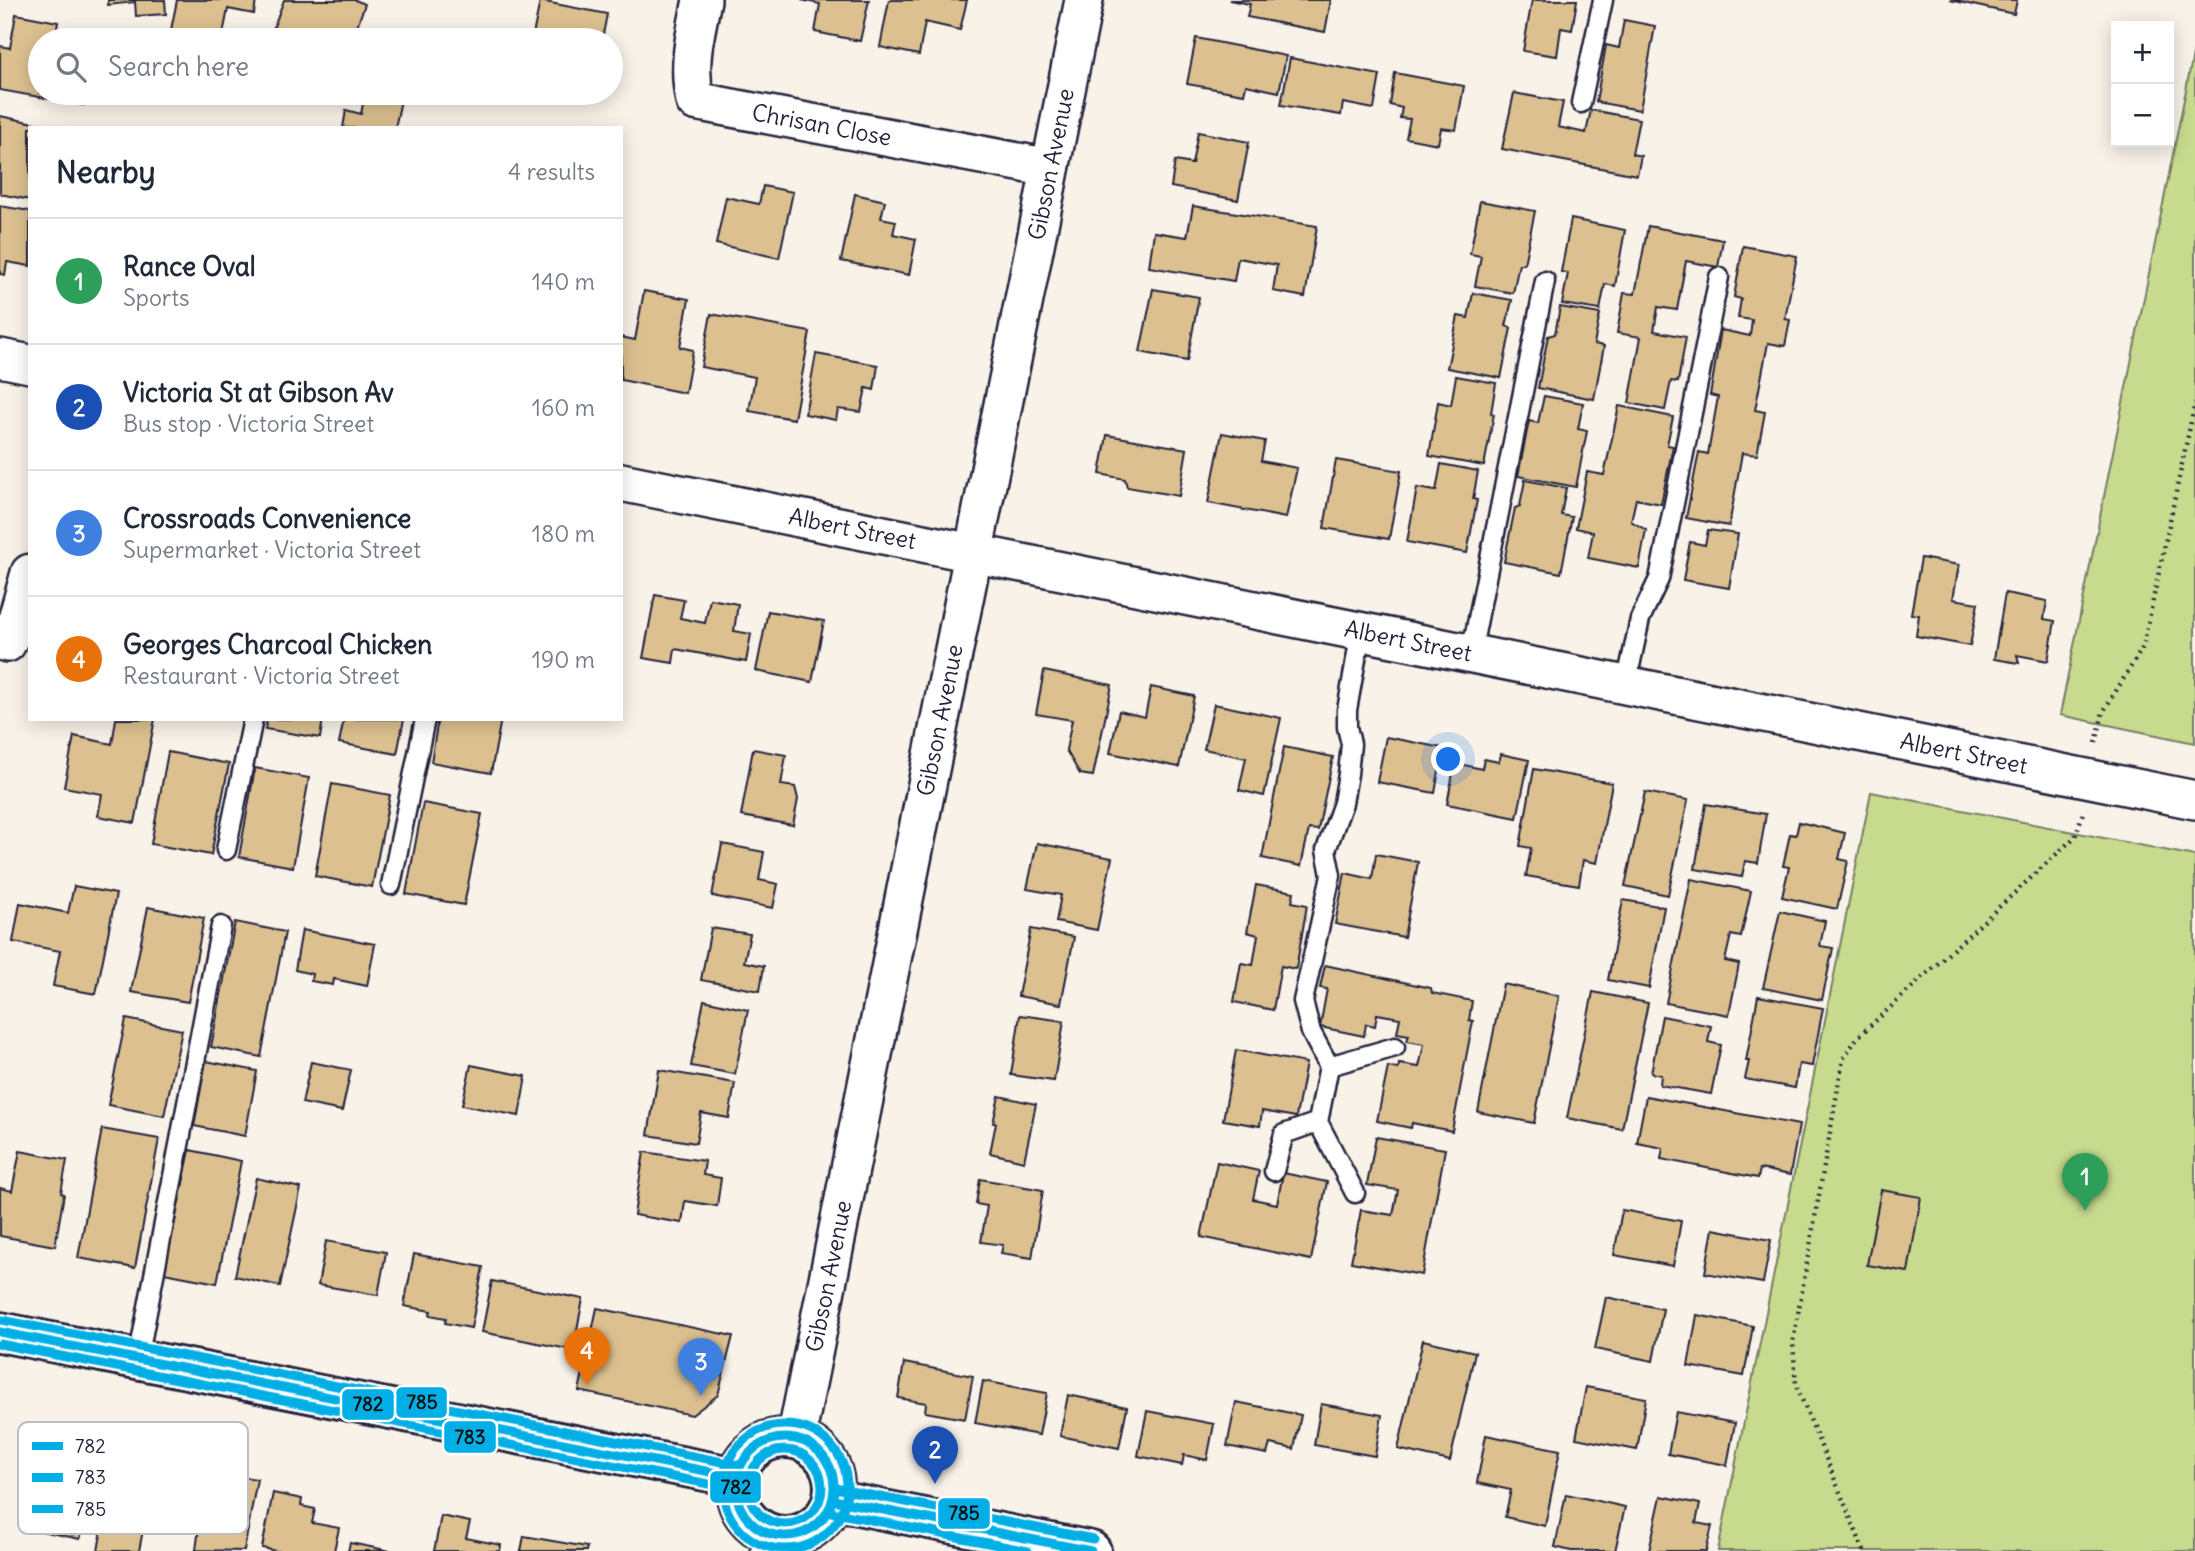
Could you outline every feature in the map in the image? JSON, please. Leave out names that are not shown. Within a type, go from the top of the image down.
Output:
[{"type":"street","name":"Chrisan Close","points":[[702,0],[691,62],[695,101],[1050,168]]},
{"type":"street","name":"Gibson Avenue","points":[[796,1439],[1084,0]]},
{"type":"street","points":[[0,358],[28,364]]},
{"type":"street","name":"Albert Street","points":[[623,482],[2195,800]]},
{"type":"street","points":[[8,643],[28,580]]},
{"type":"street","points":[[0,1332],[736,1477]]},
{"type":"street","points":[[780,1438],[796,1439],[811,1445],[827,1462],[835,1484],[833,1500],[827,1514],[817,1525],[803,1533],[771,1543],[747,1520],[739,1507],[735,1492],[736,1477],[742,1462],[752,1450],[765,1442],[780,1438]]},
{"type":"street","points":[[833,1500],[1091,1551]]},
{"type":"lane","points":[[1581,103],[1603,0]]},
{"type":"lane","points":[[1626,685],[1640,619],[1659,579],[1719,277]]},
{"type":"lane","points":[[1471,654],[1545,281]]},
{"type":"lane","points":[[1355,1193],[1318,1122],[1329,1066],[1311,1032],[1303,1001],[1331,875],[1326,850],[1343,803],[1348,775],[1351,744],[1347,710],[1361,631]]},
{"type":"lane","points":[[226,850],[253,721]]},
{"type":"lane","points":[[391,885],[425,721]]},
{"type":"lane","points":[[138,1359],[221,926]]},
{"type":"lane","points":[[1329,1066],[1395,1047]]},
{"type":"lane","points":[[1274,1171],[1284,1134],[1318,1122]]},
{"type":"path","points":[[1864,1551],[1796,1385],[1793,1342],[1843,1059],[1857,1038],[2075,836],[2085,809],[2103,712],[2143,647],[2195,403]]},
{"type":"green space","points":[[2195,45],[2195,743],[2060,715]]},
{"type":"green space","points":[[1871,792],[2195,856],[2195,1551],[1718,1551]]},
{"type":"building","points":[[108,0],[165,0],[166,14],[136,16],[135,2],[108,5]]},
{"type":"building","points":[[177,0],[256,0],[254,14],[228,9],[224,28],[171,28]]},
{"type":"building","points":[[284,0],[355,0],[365,4],[356,28],[274,28]]},
{"type":"building","points":[[801,0],[869,0],[860,41],[815,32],[820,4]]},
{"type":"building","points":[[889,0],[967,0],[960,30],[925,22],[919,55],[880,47]]},
{"type":"building","points":[[1229,0],[1331,0],[1325,32],[1247,17],[1250,4]]},
{"type":"building","points":[[1532,0],[1577,0],[1572,30],[1561,28],[1557,56],[1523,51]]},
{"type":"building","points":[[1950,0],[2017,0],[2014,14]]},
{"type":"building","points":[[540,1],[607,14],[604,28],[534,28]]},
{"type":"building","points":[[16,14],[58,22],[57,28],[28,28],[28,95],[0,90],[0,46],[10,48]]},
{"type":"building","points":[[1624,20],[1655,26],[1640,110],[1596,102],[1606,45],[1619,48]]},
{"type":"building","points":[[1196,38],[1286,56],[1279,92],[1246,85],[1244,94],[1187,84]]},
{"type":"building","points":[[1290,58],[1380,75],[1374,109],[1343,103],[1341,115],[1281,105]]},
{"type":"building","points":[[1395,73],[1464,86],[1456,130],[1441,128],[1438,144],[1406,138],[1410,119],[1400,118],[1402,108],[1390,105]]},
{"type":"building","points":[[1514,93],[1563,102],[1558,127],[1586,133],[1591,110],[1639,119],[1632,154],[1641,156],[1637,175],[1502,149]]},
{"type":"building","points":[[363,105],[400,105],[395,126],[343,126],[346,110],[361,114]]},
{"type":"building","points":[[0,116],[39,124],[28,126],[28,200],[0,194]]},
{"type":"building","points":[[1198,132],[1249,142],[1238,200],[1171,187],[1175,161],[1192,164]]},
{"type":"building","points":[[763,186],[793,192],[779,258],[716,244],[726,197],[759,204]]},
{"type":"building","points":[[855,194],[885,201],[881,218],[896,221],[893,234],[916,239],[909,275],[841,261]]},
{"type":"building","points":[[1480,201],[1535,211],[1524,264],[1519,264],[1513,293],[1475,286],[1481,256],[1470,254]]},
{"type":"building","points":[[0,206],[28,211],[28,266],[7,262],[5,275],[0,274]]},
{"type":"building","points":[[1193,206],[1317,226],[1305,297],[1273,291],[1277,265],[1238,258],[1234,281],[1149,267],[1154,232],[1187,237]]},
{"type":"building","points":[[1571,219],[1625,230],[1615,286],[1605,284],[1600,310],[1562,304],[1568,273],[1561,272]]},
{"type":"building","points":[[1648,226],[1723,240],[1718,267],[1686,261],[1677,310],[1658,307],[1654,331],[1686,337],[1678,382],[1671,381],[1665,410],[1629,403],[1641,337],[1617,333],[1624,293],[1635,294]]},
{"type":"building","points":[[1743,246],[1797,256],[1785,319],[1790,320],[1785,346],[1768,343],[1755,410],[1765,412],[1757,455],[1742,453],[1729,526],[1686,518],[1699,452],[1708,454],[1718,397],[1710,395],[1721,330],[1750,336],[1752,320],[1738,318],[1741,299],[1734,297]]},
{"type":"building","points":[[1153,289],[1199,297],[1187,361],[1140,352]]},
{"type":"building","points":[[644,291],[689,299],[680,347],[693,350],[685,393],[623,380],[623,337],[635,340]]},
{"type":"building","points":[[1473,293],[1512,300],[1506,326],[1511,328],[1501,378],[1447,368],[1458,316],[1468,318]]},
{"type":"building","points":[[1560,307],[1600,314],[1594,344],[1604,346],[1594,399],[1538,388],[1548,336],[1555,334]]},
{"type":"building","points":[[711,314],[810,332],[794,419],[749,411],[755,377],[701,367]]},
{"type":"building","points":[[816,354],[878,365],[874,390],[866,388],[861,412],[838,409],[836,420],[805,414]]},
{"type":"building","points":[[1456,376],[1496,383],[1491,413],[1494,414],[1484,466],[1429,456],[1438,402],[1451,405]]},
{"type":"building","points":[[1544,396],[1583,403],[1578,429],[1587,431],[1576,487],[1518,476],[1529,421],[1538,423]]},
{"type":"building","points":[[1619,406],[1673,417],[1667,445],[1673,446],[1661,504],[1636,499],[1631,521],[1646,530],[1639,568],[1588,558],[1593,532],[1576,528],[1587,472],[1604,475]]},
{"type":"building","points":[[1222,433],[1265,441],[1261,461],[1297,468],[1286,518],[1208,503]]},
{"type":"building","points":[[1107,435],[1187,449],[1179,496],[1127,487],[1125,479],[1100,474]]},
{"type":"building","points":[[1336,460],[1401,471],[1389,539],[1324,528]]},
{"type":"building","points":[[1441,464],[1478,471],[1473,499],[1477,500],[1467,553],[1407,542],[1417,488],[1436,491]]},
{"type":"building","points":[[1525,480],[1566,488],[1561,515],[1572,517],[1561,573],[1504,562],[1515,508],[1520,506]]},
{"type":"building","points":[[1708,530],[1738,534],[1729,588],[1683,580],[1690,542],[1705,545]]},
{"type":"building","points":[[1921,558],[1959,565],[1953,599],[1978,603],[1970,646],[1916,636],[1919,615],[1911,614]]},
{"type":"building","points":[[2005,593],[2047,601],[2044,619],[2055,621],[2048,661],[2017,655],[2019,663],[1994,659]]},
{"type":"building","points":[[655,595],[684,600],[680,618],[705,623],[710,599],[738,604],[734,631],[751,634],[746,662],[675,649],[673,663],[643,658]]},
{"type":"building","points":[[768,611],[824,621],[812,682],[756,671]]},
{"type":"building","points":[[1044,671],[1112,685],[1093,776],[1080,774],[1066,750],[1072,720],[1036,714]]},
{"type":"building","points":[[1151,687],[1194,696],[1179,767],[1110,753],[1119,711],[1145,717]]},
{"type":"building","points":[[1214,704],[1281,718],[1264,796],[1239,790],[1246,758],[1204,749]]},
{"type":"building","points":[[116,721],[155,721],[135,823],[98,816],[102,794],[64,787],[74,736],[112,744]]},
{"type":"building","points":[[267,721],[323,721],[320,738],[265,729]]},
{"type":"building","points":[[344,721],[404,721],[397,754],[339,743]]},
{"type":"building","points":[[438,721],[501,721],[491,773],[431,762]]},
{"type":"building","points":[[1386,737],[1443,748],[1435,793],[1377,782]]},
{"type":"building","points":[[1284,747],[1333,757],[1318,830],[1309,829],[1301,866],[1262,858]]},
{"type":"building","points":[[753,749],[786,755],[781,785],[795,787],[798,799],[793,825],[741,816]]},
{"type":"building","points":[[168,752],[229,764],[211,855],[151,844]]},
{"type":"building","points":[[1501,754],[1529,760],[1517,818],[1447,804],[1455,763],[1482,769],[1484,759],[1499,762]]},
{"type":"building","points":[[255,768],[309,778],[293,867],[239,857]]},
{"type":"building","points":[[1534,769],[1612,783],[1597,863],[1583,860],[1579,885],[1526,876],[1531,848],[1520,846]]},
{"type":"building","points":[[332,784],[390,795],[372,887],[315,876]]},
{"type":"building","points":[[1645,792],[1688,800],[1668,895],[1625,886]]},
{"type":"building","points":[[423,803],[482,814],[464,905],[406,894]]},
{"type":"building","points":[[1706,804],[1766,814],[1758,863],[1745,861],[1742,877],[1695,869]]},
{"type":"building","points":[[1799,822],[1845,833],[1839,859],[1848,861],[1837,909],[1782,897],[1789,867],[1783,866],[1790,834],[1796,835]]},
{"type":"building","points":[[1037,843],[1112,858],[1097,930],[1056,922],[1061,895],[1027,889]]},
{"type":"building","points":[[722,844],[764,852],[759,880],[778,884],[773,908],[712,896]]},
{"type":"building","points":[[1376,854],[1418,862],[1404,937],[1335,924],[1345,873],[1372,879]]},
{"type":"building","points":[[1691,879],[1751,891],[1741,937],[1731,935],[1725,961],[1739,964],[1729,1015],[1666,1003]]},
{"type":"building","points":[[1256,885],[1294,892],[1292,902],[1307,905],[1296,969],[1281,966],[1273,1010],[1234,1002],[1241,963],[1253,965],[1258,935],[1247,932]]},
{"type":"building","points":[[74,886],[116,894],[96,994],[53,986],[60,951],[13,942],[20,903],[68,913]]},
{"type":"building","points":[[1623,900],[1664,907],[1649,988],[1608,980]]},
{"type":"building","points":[[148,907],[204,918],[188,1002],[131,992]]},
{"type":"building","points":[[1780,911],[1825,921],[1820,946],[1833,948],[1822,1000],[1763,988]]},
{"type":"building","points":[[235,922],[285,932],[261,1057],[211,1047]]},
{"type":"building","points":[[711,928],[750,934],[744,962],[764,966],[760,991],[701,980]]},
{"type":"building","points":[[1031,929],[1074,937],[1061,1004],[1018,996]]},
{"type":"building","points":[[302,930],[375,944],[367,986],[334,979],[333,985],[311,981],[312,974],[295,970]]},
{"type":"building","points":[[1325,965],[1431,988],[1432,993],[1472,1001],[1469,1020],[1473,1021],[1452,1131],[1412,1123],[1411,1128],[1377,1121],[1388,1067],[1398,1069],[1399,1064],[1419,1067],[1424,1044],[1407,1041],[1409,1035],[1397,1033],[1400,1018],[1377,1014],[1375,1026],[1366,1024],[1364,1036],[1320,1027],[1327,989],[1320,988]]},
{"type":"building","points":[[1503,984],[1559,996],[1534,1123],[1478,1112]]},
{"type":"building","points":[[1593,992],[1648,1003],[1622,1129],[1567,1118]]},
{"type":"building","points":[[1758,996],[1823,1008],[1812,1066],[1799,1064],[1795,1088],[1745,1079]]},
{"type":"building","points":[[704,1000],[748,1010],[735,1074],[691,1066]]},
{"type":"building","points":[[1020,1015],[1064,1021],[1054,1081],[1011,1075]]},
{"type":"building","points":[[1662,1016],[1711,1026],[1708,1042],[1721,1045],[1711,1094],[1660,1085],[1661,1075],[1651,1073]]},
{"type":"building","points":[[126,1019],[182,1030],[164,1116],[108,1105]]},
{"type":"building","points":[[1236,1050],[1306,1063],[1296,1117],[1262,1111],[1260,1126],[1223,1120]]},
{"type":"building","points":[[206,1061],[257,1071],[245,1136],[194,1126]]},
{"type":"building","points":[[311,1062],[351,1070],[342,1111],[302,1103]]},
{"type":"building","points":[[471,1065],[526,1076],[519,1116],[462,1105]]},
{"type":"building","points":[[659,1070],[735,1083],[729,1118],[701,1113],[696,1143],[648,1135]]},
{"type":"building","points":[[999,1096],[1036,1104],[1024,1161],[990,1153]]},
{"type":"building","points":[[1646,1096],[1799,1125],[1790,1175],[1760,1169],[1758,1178],[1661,1159],[1663,1148],[1637,1143]]},
{"type":"building","points":[[102,1129],[159,1139],[135,1268],[78,1258]]},
{"type":"building","points":[[1376,1137],[1445,1149],[1422,1275],[1351,1262],[1361,1210],[1393,1215],[1398,1190],[1367,1185]]},
{"type":"building","points":[[190,1150],[241,1161],[217,1283],[164,1273]]},
{"type":"building","points":[[20,1151],[67,1160],[55,1246],[0,1236],[0,1188],[12,1191]]},
{"type":"building","points":[[644,1152],[705,1161],[703,1175],[721,1178],[717,1206],[685,1201],[682,1223],[634,1215]]},
{"type":"building","points":[[1217,1162],[1259,1171],[1253,1199],[1277,1204],[1283,1173],[1327,1182],[1311,1260],[1201,1237]]},
{"type":"building","points":[[256,1178],[301,1188],[280,1286],[235,1276]]},
{"type":"building","points":[[980,1179],[1043,1190],[1032,1258],[1001,1253],[1003,1245],[981,1242],[987,1206],[976,1204]]},
{"type":"building","points":[[1881,1190],[1921,1197],[1908,1272],[1867,1265]]},
{"type":"building","points":[[1622,1210],[1681,1221],[1673,1266],[1614,1255]]},
{"type":"building","points":[[1713,1229],[1771,1240],[1763,1283],[1705,1273]]},
{"type":"building","points":[[326,1241],[386,1252],[378,1295],[318,1285]]},
{"type":"building","points":[[414,1254],[483,1267],[471,1328],[445,1323],[446,1318],[430,1315],[431,1311],[404,1306]]},
{"type":"building","points":[[492,1281],[583,1299],[573,1350],[482,1332]]},
{"type":"building","points":[[1606,1297],[1663,1309],[1653,1361],[1595,1349]]},
{"type":"building","points":[[597,1308],[733,1336],[718,1395],[692,1415],[579,1391]]},
{"type":"building","points":[[1697,1315],[1753,1326],[1744,1376],[1688,1366]]},
{"type":"building","points":[[1423,1340],[1475,1352],[1450,1461],[1398,1449]]},
{"type":"building","points":[[904,1363],[973,1376],[965,1419],[925,1412],[926,1403],[898,1398]]},
{"type":"building","points":[[983,1381],[1047,1393],[1039,1435],[975,1423]]},
{"type":"building","points":[[1586,1387],[1646,1398],[1637,1450],[1576,1438]]},
{"type":"building","points":[[1068,1395],[1127,1407],[1119,1448],[1060,1436]]},
{"type":"building","points":[[1236,1402],[1301,1415],[1294,1449],[1270,1444],[1267,1454],[1227,1446]]},
{"type":"building","points":[[1321,1404],[1382,1415],[1375,1456],[1314,1445]]},
{"type":"building","points":[[1147,1411],[1214,1424],[1207,1460],[1184,1455],[1182,1465],[1138,1456]]},
{"type":"building","points":[[1676,1412],[1735,1423],[1727,1465],[1668,1454]]},
{"type":"building","points":[[1486,1435],[1560,1450],[1545,1526],[1505,1517],[1511,1490],[1477,1483]]},
{"type":"building","points":[[248,1478],[257,1479],[248,1529]]},
{"type":"building","points":[[273,1493],[302,1499],[301,1506],[315,1509],[312,1523],[339,1528],[334,1551],[276,1551],[262,1548]]},
{"type":"building","points":[[1566,1494],[1625,1507],[1615,1551],[1571,1551],[1555,1547]]},
{"type":"building","points":[[1661,1496],[1700,1504],[1696,1523],[1712,1526],[1706,1551],[1649,1551]]},
{"type":"building","points":[[441,1516],[470,1522],[466,1538],[501,1545],[500,1551],[434,1551]]},
{"type":"building","points":[[56,1534],[81,1534],[80,1539]]},
{"type":"building","points":[[101,1534],[142,1534],[139,1551],[98,1551]]},
{"type":"building","points":[[198,1534],[247,1534],[244,1551],[196,1550]]},
{"type":"building","points":[[524,1536],[587,1547],[586,1551],[521,1551]]},
{"type":"building","points":[[350,1543],[391,1551],[348,1551]]},
{"type":"transit line","name":"785","points":[[2,1320],[738,1465]]},
{"type":"transit line","name":"782","points":[[0,1332],[736,1477]]},
{"type":"transit line","name":"783","points":[[0,1344],[734,1489]]},
{"type":"transit line","name":"783","points":[[785,1425],[809,1430],[829,1443],[842,1463],[847,1487],[842,1511],[829,1531],[809,1544],[785,1549],[761,1544],[741,1531],[728,1511],[723,1487],[728,1463],[741,1443],[761,1430],[785,1425]]},
{"type":"transit line","name":"782","points":[[785,1438],[804,1441],[820,1452],[831,1468],[834,1487],[831,1506],[820,1522],[804,1533],[785,1536],[766,1533],[750,1522],[739,1506],[736,1487],[739,1468],[750,1452],[766,1441],[785,1438]]},
{"type":"transit line","name":"785","points":[[785,1450],[806,1456],[816,1466],[822,1487],[816,1508],[806,1518],[785,1524],[764,1518],[754,1508],[748,1487],[754,1466],[764,1456],[785,1450]]},
{"type":"transit line","name":"785","points":[[835,1488],[1093,1539]]},
{"type":"transit line","name":"782","points":[[833,1500],[1091,1551]]},
{"type":"transit line","name":"783","points":[[831,1512],[1028,1551]]},
{"type":"place","name":"Rance Oval","points":[[2085,1211]]},
{"type":"place","name":"Georges Charcoal Chicken","points":[[587,1385]]},
{"type":"place","name":"Crossroads Convenience","points":[[701,1396]]},
{"type":"place","name":"Victoria St at Gibson Av","points":[[935,1484]]}]
